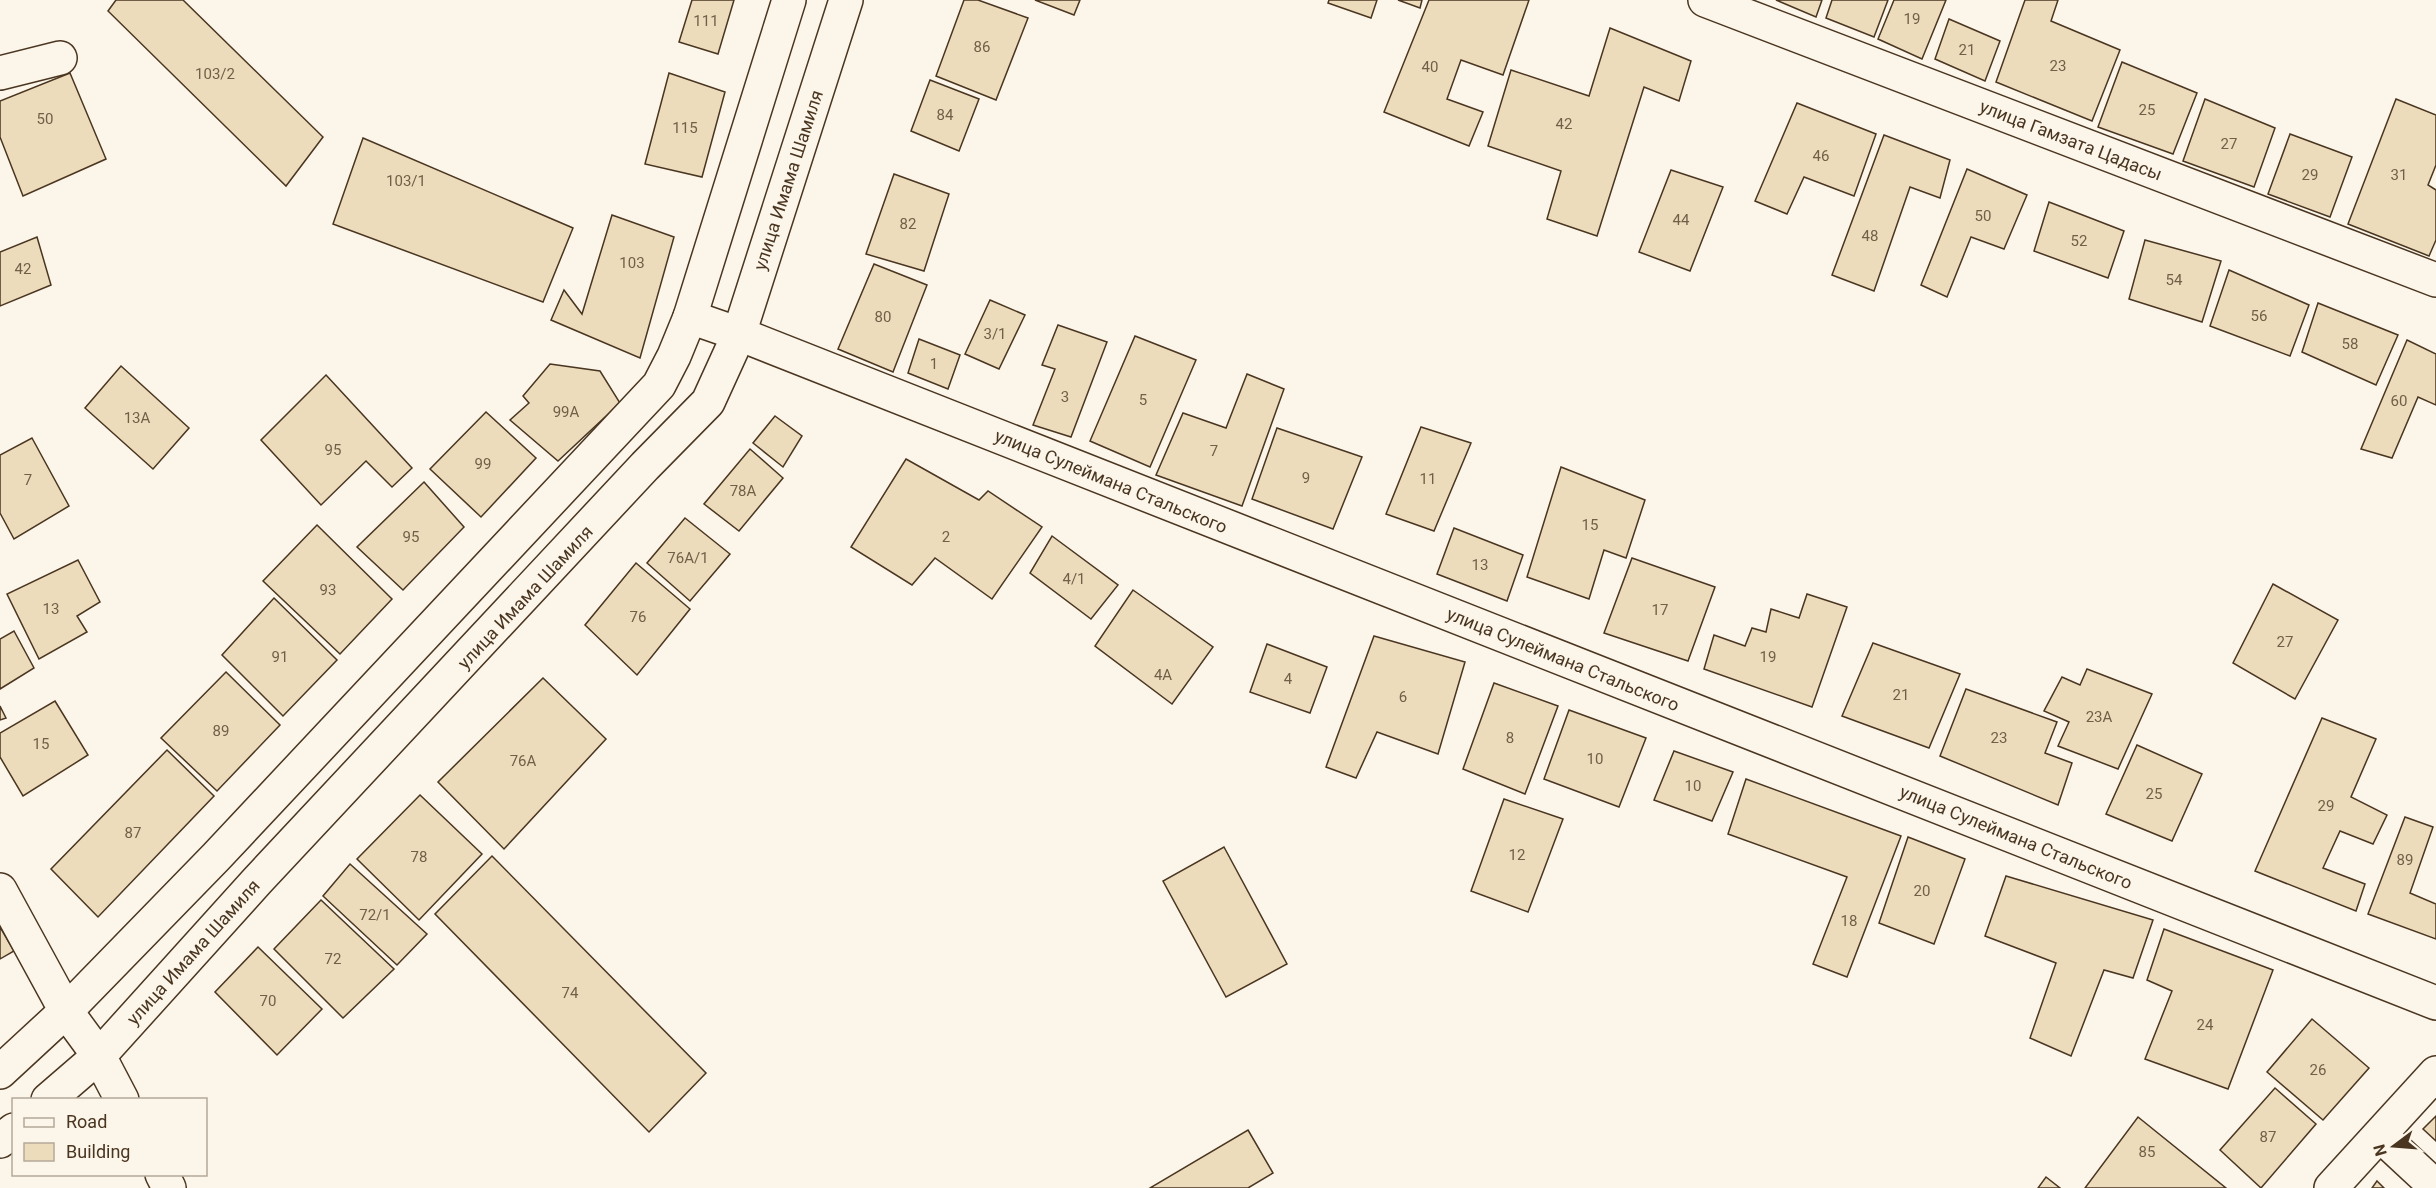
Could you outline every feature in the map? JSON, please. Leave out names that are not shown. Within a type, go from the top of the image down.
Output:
[{"type":"street","points":[[0,1072],[66,1011],[216,857],[659,384],[674,356],[690,317],[789,0]]},
{"type":"street","name":"улица Имама Шамиля","points":[[50,1098],[99,1056],[257,881],[645,466],[708,402],[740,334],[846,0]]},
{"type":"street","name":"улица Гамзата Цадасы","points":[[1705,0],[2436,280]]},
{"type":"street","points":[[0,73],[60,58]]},
{"type":"street","name":"улица Сулеймана Стальского","points":[[690,317],[740,334],[2436,1003]]},
{"type":"street","points":[[0,890],[66,1011],[99,1056],[121,1098]]},
{"type":"street","points":[[2331,1188],[2436,1073]]},
{"type":"street","points":[[0,1141],[12,1132]]},
{"type":"street","points":[[2380,1135],[2436,1188]]},
{"type":"building","points":[[116,0],[183,0],[323,137],[286,186],[108,11]]},
{"type":"building","points":[[692,0],[734,0],[718,54],[679,42]]},
{"type":"building","points":[[964,0],[978,0],[1028,18],[996,100],[936,76]]},
{"type":"building","points":[[1035,0],[1080,0],[1074,15]]},
{"type":"building","points":[[1329,0],[1377,0],[1371,18],[1328,3]]},
{"type":"building","points":[[1398,0],[1422,0],[1420,8]]},
{"type":"building","points":[[1429,0],[1529,0],[1503,75],[1461,60],[1447,99],[1483,112],[1469,146],[1384,112]]},
{"type":"building","points":[[1776,0],[1822,0],[1816,17]]},
{"type":"building","points":[[1832,0],[1888,0],[1874,37],[1826,18]]},
{"type":"building","points":[[1894,0],[1946,0],[1922,59],[1878,39]]},
{"type":"building","points":[[2025,0],[2058,0],[2051,21],[2120,50],[2092,121],[1996,82]]},
{"type":"building","points":[[1949,19],[2000,41],[1985,81],[1935,59]]},
{"type":"building","points":[[1610,28],[1691,61],[1679,101],[1644,87],[1597,236],[1547,219],[1561,171],[1488,146],[1511,70],[1589,96]]},
{"type":"building","points":[[2122,62],[2197,93],[2173,154],[2098,127]]},
{"type":"building","points":[[70,73],[106,159],[23,196],[0,137],[0,101]]},
{"type":"building","points":[[669,73],[725,92],[702,177],[645,164]]},
{"type":"building","points":[[930,80],[979,99],[959,151],[911,131]]},
{"type":"building","points":[[2205,99],[2275,128],[2254,187],[2183,161]]},
{"type":"building","points":[[2396,99],[2436,115],[2436,165],[2428,185],[2436,190],[2436,240],[2429,256],[2348,224]]},
{"type":"building","points":[[1797,103],[1876,134],[1854,196],[1804,177],[1787,214],[1755,201]]},
{"type":"building","points":[[2290,134],[2352,157],[2330,217],[2268,194]]},
{"type":"building","points":[[1884,135],[1950,160],[1940,198],[1910,187],[1874,291],[1832,275]]},
{"type":"building","points":[[363,138],[573,228],[543,302],[333,224]]},
{"type":"building","points":[[1967,169],[2027,195],[2004,249],[1971,237],[1947,297],[1921,285]]},
{"type":"building","points":[[1671,170],[1723,187],[1690,271],[1639,252]]},
{"type":"building","points":[[894,174],[949,194],[924,271],[866,254]]},
{"type":"building","points":[[2049,202],[2124,231],[2108,278],[2034,251]]},
{"type":"building","points":[[612,215],[674,237],[640,358],[551,320],[564,290],[582,314]]},
{"type":"building","points":[[37,237],[51,285],[0,306],[0,252]]},
{"type":"building","points":[[2145,240],[2221,261],[2202,322],[2129,299]]},
{"type":"building","points":[[874,264],[927,285],[893,372],[838,349]]},
{"type":"building","points":[[2229,270],[2309,305],[2290,356],[2210,326]]},
{"type":"building","points":[[990,300],[1025,315],[999,369],[965,354]]},
{"type":"building","points":[[2318,303],[2398,335],[2376,385],[2302,352]]},
{"type":"building","points":[[1058,325],[1107,342],[1071,437],[1033,425],[1055,369],[1042,365]]},
{"type":"building","points":[[1135,336],[1196,360],[1150,467],[1090,441]]},
{"type":"building","points":[[919,339],[960,355],[948,389],[908,373]]},
{"type":"building","points":[[2407,340],[2436,354],[2436,405],[2418,397],[2392,458],[2361,449]]},
{"type":"building","points":[[550,364],[600,371],[620,403],[558,461],[510,420],[529,403],[523,396]]},
{"type":"building","points":[[121,366],[189,428],[153,469],[85,408]]},
{"type":"building","points":[[1247,374],[1284,389],[1242,506],[1156,475],[1183,413],[1226,428]]},
{"type":"building","points":[[326,375],[412,468],[392,487],[366,461],[321,505],[261,440]]},
{"type":"building","points":[[486,412],[536,458],[481,517],[430,469]]},
{"type":"building","points":[[775,416],[802,436],[783,467],[753,443]]},
{"type":"building","points":[[1421,427],[1471,443],[1434,531],[1386,514]]},
{"type":"building","points":[[1277,428],[1362,457],[1333,529],[1252,499]]},
{"type":"building","points":[[32,438],[69,506],[14,539],[0,513],[0,455]]},
{"type":"building","points":[[750,449],[783,478],[739,531],[704,504]]},
{"type":"building","points":[[906,459],[979,500],[988,491],[1042,527],[992,599],[935,558],[912,585],[851,547]]},
{"type":"building","points":[[1561,467],[1645,500],[1626,558],[1604,550],[1589,599],[1527,577]]},
{"type":"building","points":[[424,482],[464,527],[403,590],[357,547]]},
{"type":"building","points":[[685,518],[730,554],[690,601],[647,563]]},
{"type":"building","points":[[317,525],[392,599],[340,654],[263,581]]},
{"type":"building","points":[[1454,528],[1523,555],[1507,601],[1437,574]]},
{"type":"building","points":[[1052,536],[1118,585],[1091,619],[1030,573]]},
{"type":"building","points":[[1632,558],[1715,587],[1688,661],[1604,633]]},
{"type":"building","points":[[78,560],[100,602],[77,616],[87,632],[39,659],[7,594]]},
{"type":"building","points":[[636,563],[690,609],[637,675],[585,625]]},
{"type":"building","points":[[2273,584],[2338,620],[2295,699],[2233,663]]},
{"type":"building","points":[[1133,590],[1213,647],[1172,704],[1095,646]]},
{"type":"building","points":[[1807,594],[1847,607],[1812,707],[1704,669],[1714,635],[1745,646],[1752,628],[1766,632],[1771,609],[1799,618]]},
{"type":"building","points":[[274,598],[337,660],[283,716],[222,655]]},
{"type":"building","points":[[14,631],[34,668],[0,689],[0,639]]},
{"type":"building","points":[[1374,636],[1465,662],[1438,754],[1377,732],[1356,778],[1326,767]]},
{"type":"building","points":[[1873,643],[1960,674],[1929,748],[1842,716]]},
{"type":"building","points":[[1267,644],[1327,667],[1310,713],[1250,692]]},
{"type":"building","points":[[2087,669],[2152,694],[2118,769],[2058,746],[2069,722],[2044,711],[2062,677],[2080,685]]},
{"type":"building","points":[[226,672],[280,725],[217,791],[161,738]]},
{"type":"building","points":[[543,678],[606,739],[504,849],[438,782]]},
{"type":"building","points":[[1494,683],[1558,706],[1525,794],[1463,769]]},
{"type":"building","points":[[1966,689],[2057,722],[2045,753],[2072,763],[2058,805],[1940,756]]},
{"type":"building","points":[[55,701],[88,755],[23,796],[0,757],[0,733]]},
{"type":"building","points":[[0,706],[6,718],[0,720]]},
{"type":"building","points":[[1569,710],[1646,738],[1619,807],[1544,779]]},
{"type":"building","points":[[2322,718],[2376,739],[2351,797],[2387,815],[2373,844],[2340,831],[2323,868],[2365,884],[2356,911],[2255,871]]},
{"type":"building","points":[[2137,745],[2202,774],[2172,841],[2106,814]]},
{"type":"building","points":[[167,750],[214,796],[98,917],[51,869]]},
{"type":"building","points":[[1674,751],[1733,772],[1712,821],[1654,800]]},
{"type":"building","points":[[1746,779],[1901,836],[1847,977],[1813,964],[1847,877],[1728,834]]},
{"type":"building","points":[[420,795],[482,854],[419,920],[357,859]]},
{"type":"building","points":[[1504,799],[1563,819],[1528,912],[1471,891]]},
{"type":"building","points":[[2405,817],[2433,827],[2410,893],[2436,904],[2436,939],[2368,914]]},
{"type":"building","points":[[1908,837],[1965,859],[1934,944],[1879,923]]},
{"type":"building","points":[[1224,847],[1287,964],[1226,997],[1163,881]]},
{"type":"building","points":[[492,856],[706,1073],[649,1132],[435,914]]},
{"type":"building","points":[[350,864],[427,934],[397,965],[323,896]]},
{"type":"building","points":[[2006,876],[2153,920],[2133,978],[2104,970],[2071,1056],[2030,1038],[2056,963],[1985,936]]},
{"type":"building","points":[[321,900],[394,969],[343,1018],[274,949]]},
{"type":"building","points":[[0,927],[14,951],[0,959]]},
{"type":"building","points":[[2164,929],[2273,970],[2228,1089],[2145,1059],[2172,991],[2147,980]]},
{"type":"building","points":[[258,947],[322,1009],[277,1055],[215,992]]},
{"type":"building","points":[[2312,1019],[2369,1068],[2323,1120],[2267,1072]]},
{"type":"building","points":[[2275,1088],[2316,1124],[2261,1188],[2220,1150]]},
{"type":"building","points":[[2436,1116],[2436,1141],[2423,1129]]},
{"type":"building","points":[[2138,1117],[2226,1188],[2085,1188]]},
{"type":"building","points":[[1248,1130],[1273,1173],[1248,1188],[1150,1188]]},
{"type":"building","points":[[2046,1177],[2060,1188],[2038,1188]]},
{"type":"building","points":[[2377,1181],[2384,1188],[2372,1188]]}]
